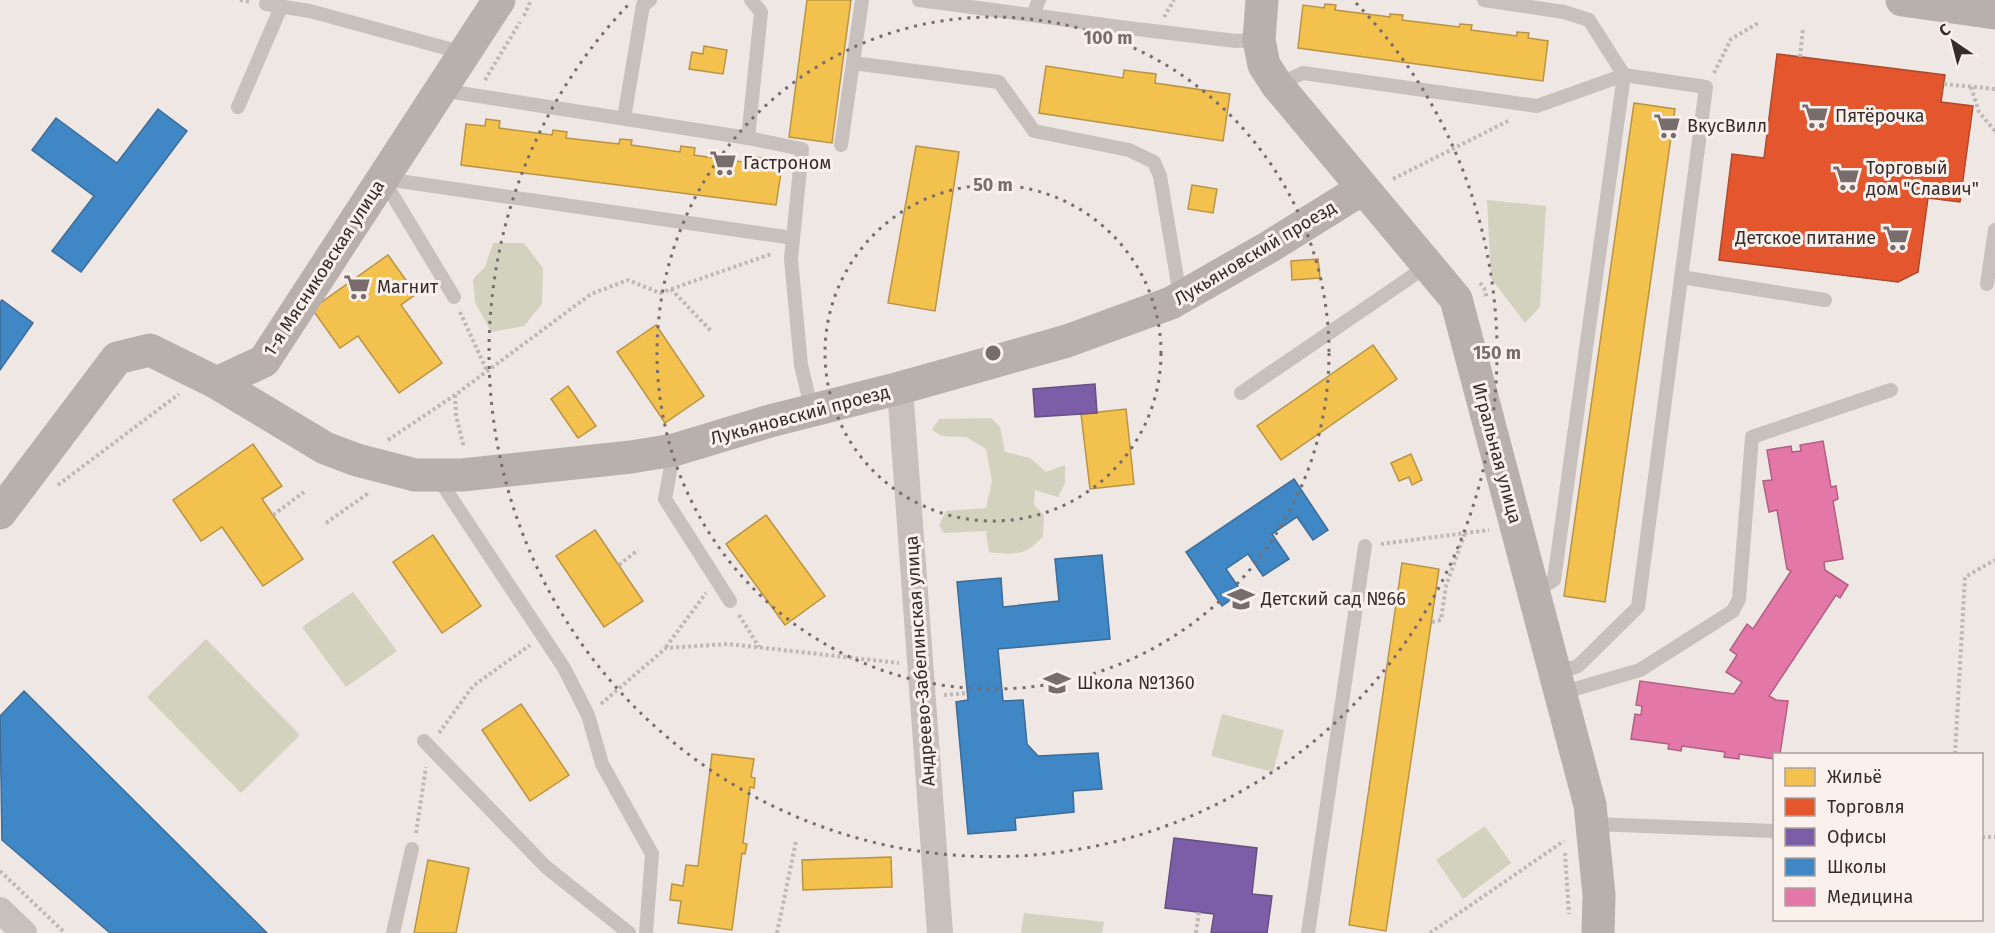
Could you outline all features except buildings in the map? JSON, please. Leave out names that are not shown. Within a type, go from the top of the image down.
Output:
[{"type":"street","name":"1-я Мясниковская улица","points":[[208,379],[264,361],[499,0]]},
{"type":"street","name":"Игральная улица","points":[[1262,0],[1259,40],[1264,65],[1277,85],[1378,184],[1429,265],[1456,299],[1497,526],[1534,592],[1590,805],[1578,827],[1599,895],[1598,933]]},
{"type":"street","points":[[1902,0],[1995,13]]},
{"type":"street","name":"Лукьяновский проезд","points":[[208,379],[326,448],[357,460],[415,475],[449,475],[631,457],[674,450],[1066,341],[1171,303],[1378,184]]},
{"type":"street","points":[[0,513],[117,358],[150,350],[208,379]]},
{"type":"street","name":"Андреево-Забелинская улица","points":[[900,388],[940,933]]},
{"type":"street","points":[[0,909],[24,933]]},
{"type":"lane","points":[[624,118],[643,4],[650,0]]},
{"type":"lane","points":[[748,138],[761,12],[751,0]]},
{"type":"lane","points":[[840,145],[862,0]]},
{"type":"lane","points":[[919,0],[1236,41],[1259,40]]},
{"type":"lane","points":[[1033,14],[1039,0]]},
{"type":"lane","points":[[1484,0],[1564,12],[1589,20],[1623,75],[1554,580],[1534,592]]},
{"type":"lane","points":[[266,4],[314,5],[464,54]]},
{"type":"lane","points":[[238,107],[281,6]]},
{"type":"lane","points":[[853,63],[999,82],[1034,131],[1129,150],[1155,162],[1160,176],[1180,298]]},
{"type":"lane","points":[[1277,85],[1303,73],[1537,106],[1623,75],[1706,87],[1638,607],[1558,683]]},
{"type":"lane","points":[[440,90],[748,138],[802,149],[791,259],[801,365],[812,411]]},
{"type":"lane","points":[[382,179],[792,238]]},
{"type":"lane","points":[[382,179],[454,297]]},
{"type":"lane","points":[[1987,284],[1995,230]]},
{"type":"lane","points":[[1241,393],[1429,265]]},
{"type":"lane","points":[[1681,278],[1825,300]]},
{"type":"lane","points":[[1558,683],[1640,670],[1732,611],[1739,599],[1752,437],[1892,390]]},
{"type":"lane","points":[[674,450],[665,499],[730,601]]},
{"type":"lane","points":[[449,475],[564,668],[588,715],[602,764],[652,854],[646,933]]},
{"type":"lane","points":[[1308,933],[1365,546]]},
{"type":"lane","points":[[427,744],[546,867],[629,933]]},
{"type":"lane","points":[[1578,827],[1773,831]]},
{"type":"lane","points":[[393,933],[413,844]]},
{"type":"path","points":[[476,96],[531,0]]},
{"type":"path","points":[[1706,87],[1731,39],[1760,22]]},
{"type":"path","points":[[1800,57],[1803,28]]},
{"type":"path","points":[[1944,84],[1995,89]]},
{"type":"path","points":[[1971,87],[1979,112],[1995,131]]},
{"type":"path","points":[[1378,184],[1537,106]]},
{"type":"path","points":[[357,460],[455,395],[591,294],[628,280],[660,293],[770,254],[791,259]]},
{"type":"path","points":[[671,289],[712,332]]},
{"type":"path","points":[[454,297],[487,371]]},
{"type":"path","points":[[57,485],[177,396],[208,379]]},
{"type":"path","points":[[449,475],[464,447],[456,414],[455,395]]},
{"type":"path","points":[[326,523],[400,471]]},
{"type":"path","points":[[273,516],[304,492]]},
{"type":"path","points":[[1365,546],[1465,533],[1497,526]]},
{"type":"path","points":[[1432,622],[1442,620],[1446,586],[1465,533]]},
{"type":"path","points":[[619,565],[638,550]]},
{"type":"path","points":[[1955,753],[1965,577],[1995,560]]},
{"type":"path","points":[[588,715],[666,648],[716,580]]},
{"type":"path","points":[[730,601],[759,648]]},
{"type":"path","points":[[413,844],[427,744],[473,686],[544,635]]},
{"type":"path","points":[[666,648],[728,644],[921,666]]},
{"type":"path","points":[[1430,933],[1564,841],[1578,827]]},
{"type":"path","points":[[777,933],[796,841]]},
{"type":"path","points":[[1564,841],[1569,915]]},
{"type":"path","points":[[0,871],[65,933]]},
{"type":"path","points":[[1196,933],[1199,912]]},
{"type":"green space","points":[[1487,200],[1546,206],[1540,307],[1525,323],[1491,278]]},
{"type":"green space","points":[[493,243],[524,243],[543,268],[542,304],[524,326],[491,332],[475,302],[473,279],[485,267]]},
{"type":"green space","points":[[991,418],[1000,427],[1005,452],[1030,458],[1046,472],[1065,465],[1065,483],[1058,497],[1035,490],[1034,505],[1044,515],[1043,536],[1037,543],[1019,553],[989,552],[986,531],[944,533],[939,525],[946,511],[986,508],[992,481],[986,449],[966,437],[942,436],[932,430],[939,419]]},
{"type":"green space","points":[[353,592],[397,651],[346,687],[302,627]]},
{"type":"green space","points":[[206,639],[300,735],[241,793],[147,697]]},
{"type":"green space","points":[[1222,714],[1284,730],[1273,772],[1211,756]]},
{"type":"green space","points":[[1485,826],[1511,863],[1463,899],[1436,860]]},
{"type":"green space","points":[[1024,913],[1104,922],[1102,933],[1021,933]]},
{"type":"place","name":"Пятёрочка","points":[[1815,116]]},
{"type":"place","name":"ВкусВилл","points":[[1667,126]]},
{"type":"place","name":"Гастроном","points":[[723,163]]},
{"type":"place","name":"Торговый дом \"Славич\"","points":[[1846,178]]},
{"type":"place","name":"Детское питание","points":[[1896,238]]},
{"type":"place","name":"Магнит","points":[[357,287]]},
{"type":"place","name":"Детский сад №66","points":[[1241,599]]},
{"type":"place","name":"Школа №1360","points":[[1057,683]]}]
